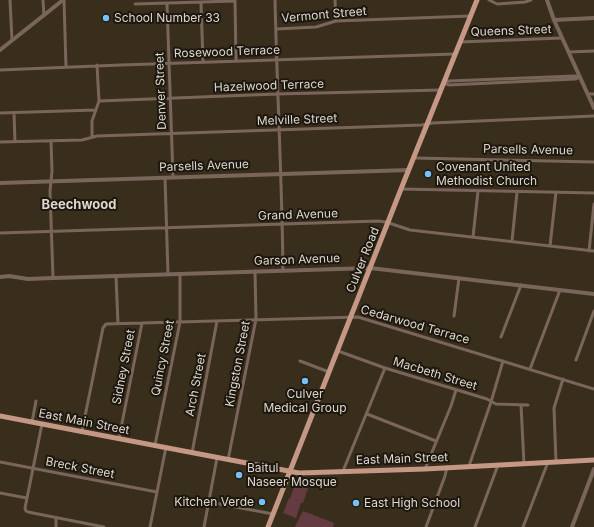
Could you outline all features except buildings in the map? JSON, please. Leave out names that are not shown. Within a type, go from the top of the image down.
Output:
[{"type":"main road","name":"Culver Road","points":[[268,527],[477,0]]},
{"type":"main road","name":"East Main Street","points":[[0,416],[299,473],[425,469],[594,460]]},
{"type":"street","points":[[10,0],[12,40]]},
{"type":"street","points":[[43,0],[44,16]]},
{"type":"street","points":[[0,50],[64,0]]},
{"type":"street","points":[[64,0],[66,68]]},
{"type":"street","points":[[275,0],[283,271]]},
{"type":"street","points":[[335,0],[336,21]]},
{"type":"street","points":[[489,0],[498,4],[525,2],[531,0]]},
{"type":"street","points":[[547,0],[554,20],[594,108]]},
{"type":"street","points":[[135,4],[235,1],[236,61]]},
{"type":"street","points":[[201,3],[204,62]]},
{"type":"street","name":"Denver Street","points":[[167,4],[173,177]]},
{"type":"street","name":"Vermont Street","points":[[276,29],[316,27],[336,21],[470,16]]},
{"type":"street","points":[[554,20],[594,18]]},
{"type":"street","name":"Queens Street","points":[[460,42],[562,38]]},
{"type":"street","points":[[569,52],[594,51]]},
{"type":"street","name":"Rosewood Terrace","points":[[0,70],[66,68],[97,65],[455,54]]},
{"type":"street","points":[[92,137],[92,121],[99,101],[97,65]]},
{"type":"street","points":[[444,83],[456,85],[575,79],[580,77]]},
{"type":"street","name":"Hazelwood Terrace","points":[[99,101],[277,94],[441,90]]},
{"type":"street","points":[[588,94],[594,94]]},
{"type":"street","points":[[0,113],[96,110]]},
{"type":"street","points":[[14,113],[15,142]]},
{"type":"street","name":"Melville Street","points":[[0,142],[82,140],[97,136],[279,130],[594,116]]},
{"type":"street","points":[[51,141],[52,171],[50,191],[53,278]]},
{"type":"street","name":"Parsells Avenue","points":[[414,158],[594,162]]},
{"type":"street","name":"Parsells Avenue","points":[[0,183],[409,170]]},
{"type":"street","points":[[165,178],[168,274]]},
{"type":"street","points":[[401,189],[594,193]]},
{"type":"street","points":[[473,237],[478,191]]},
{"type":"street","points":[[512,242],[517,192]]},
{"type":"street","points":[[550,246],[556,192]]},
{"type":"street","points":[[589,251],[594,204]]},
{"type":"street","name":"Grand Avenue","points":[[0,233],[378,221],[388,222],[410,230],[594,251]]},
{"type":"street","name":"Garson Avenue","points":[[0,276],[28,279],[370,268],[594,294]]},
{"type":"street","name":"Kingston Street","points":[[228,460],[256,319],[255,271]]},
{"type":"street","name":"Quincy Street","points":[[155,445],[180,322],[180,274]]},
{"type":"street","points":[[116,276],[118,324]]},
{"type":"street","points":[[454,316],[459,278]]},
{"type":"street","points":[[501,337],[520,286]]},
{"type":"street","points":[[530,370],[560,290]]},
{"type":"street","points":[[576,360],[594,311]]},
{"type":"street","name":"Cedarwood Terrace","points":[[82,431],[103,328],[105,325],[351,316],[362,317],[594,389]]},
{"type":"street","name":"Arch Street","points":[[192,453],[217,321]]},
{"type":"street","name":"Sidney Street","points":[[119,438],[142,323]]},
{"type":"street","name":"Macbeth Street","points":[[338,351],[496,404],[528,405]]},
{"type":"street","points":[[300,361],[329,372]]},
{"type":"street","points":[[469,466],[491,402],[503,361]]},
{"type":"street","points":[[343,472],[385,368]]},
{"type":"street","points":[[556,462],[554,408],[562,379]]},
{"type":"street","points":[[425,469],[456,390]]},
{"type":"street","points":[[32,422],[36,401]]},
{"type":"street","points":[[521,405],[524,464]]},
{"type":"street","points":[[367,414],[436,441]]},
{"type":"street","points":[[42,424],[25,508],[26,511],[104,527]]},
{"type":"street","points":[[150,527],[166,448]]},
{"type":"street","points":[[204,527],[217,458]]},
{"type":"street","name":"Breck Street","points":[[0,462],[156,492]]},
{"type":"street","points":[[523,527],[548,462]]},
{"type":"street","points":[[474,527],[498,465]]},
{"type":"street","points":[[426,527],[447,467]]},
{"type":"street","points":[[572,527],[594,469]]},
{"type":"street","points":[[0,493],[27,498]]},
{"type":"street","points":[[209,502],[273,514]]},
{"type":"street","points":[[56,518],[56,527]]},
{"type":"shaded area","points":[[295,484],[308,488],[296,518],[283,513]]},
{"type":"shaded area","points":[[303,511],[334,523],[333,527],[295,527]]},
{"type":"place","name":"School Number 33","points":[[106,18]]},
{"type":"place","name":"Covenant United Methodist Church","points":[[428,174]]},
{"type":"place","name":"Culver Medical Group","points":[[305,381]]},
{"type":"place","name":"Baitul Naseer Mosque","points":[[239,475]]},
{"type":"place","name":"Kitchen Verde","points":[[262,502]]},
{"type":"place","name":"East High School","points":[[356,503]]},
{"type":"district","name":"Beechwood","points":[[79,205]]}]
